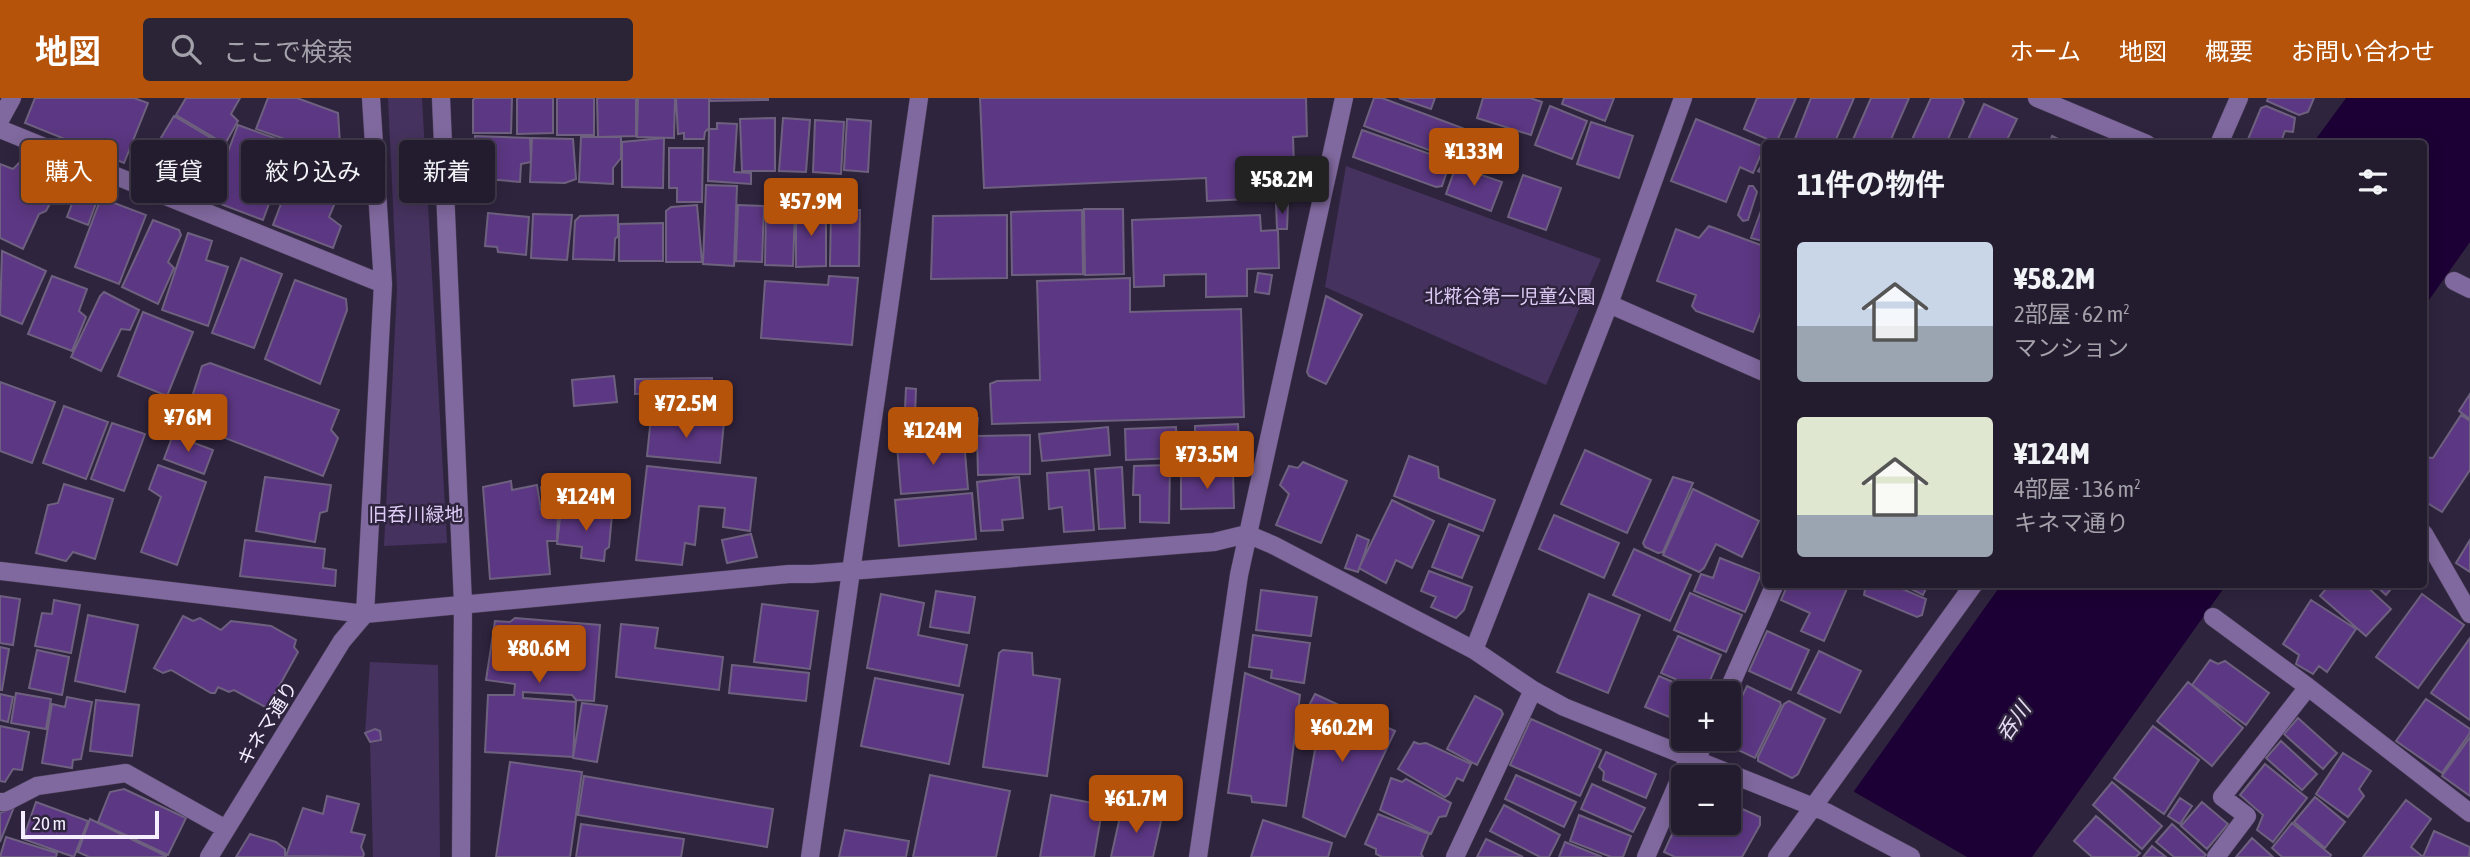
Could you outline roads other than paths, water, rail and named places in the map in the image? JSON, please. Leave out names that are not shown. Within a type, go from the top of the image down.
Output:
[{"type":"street","points":[[0,120],[12,98]]},
{"type":"street","points":[[365,614],[383,284],[371,98]]},
{"type":"street","points":[[441,98],[463,604],[461,857]]},
{"type":"street","points":[[810,857],[919,98]]},
{"type":"street","points":[[1198,857],[1233,604],[1344,98]]},
{"type":"street","points":[[1475,650],[1609,304],[1683,98]]},
{"type":"street","points":[[2037,98],[2137,140]]},
{"type":"street","points":[[2221,140],[2239,98]]},
{"type":"street","points":[[0,129],[383,284]]},
{"type":"street","points":[[1609,304],[1762,371]]},
{"type":"street","points":[[0,571],[365,614],[850,570],[1214,542],[1247,534],[1475,650],[1533,690],[1564,707],[1819,809],[1911,857]]},
{"type":"street","points":[[2427,539],[2470,614]]},
{"type":"street","points":[[1732,681],[1773,588]]},
{"type":"street","points":[[1777,857],[1819,809],[1971,588]]},
{"type":"street","name":"キネマ通り","points":[[209,857],[342,641],[365,614]]},
{"type":"street","points":[[2213,617],[2470,813]]},
{"type":"street","points":[[2216,857],[2247,816],[2222,797],[2308,687]]},
{"type":"street","points":[[1455,857],[1533,690]]},
{"type":"street","points":[[1646,857],[1698,751]]},
{"type":"street","points":[[0,802],[6,802],[37,786],[125,773],[226,829]]},
{"type":"water","points":[[2346,98],[2470,98],[2470,242],[2427,303],[2427,140],[2315,140]]},
{"type":"water","name":"呑川","points":[[1999,588],[2224,588],[2032,857],[1807,857]]},
{"type":"park label","name":"北糀谷第一児童公園","points":[[1510,296]]},
{"type":"park label","name":"旧呑川緑地","points":[[416,514]]}]
